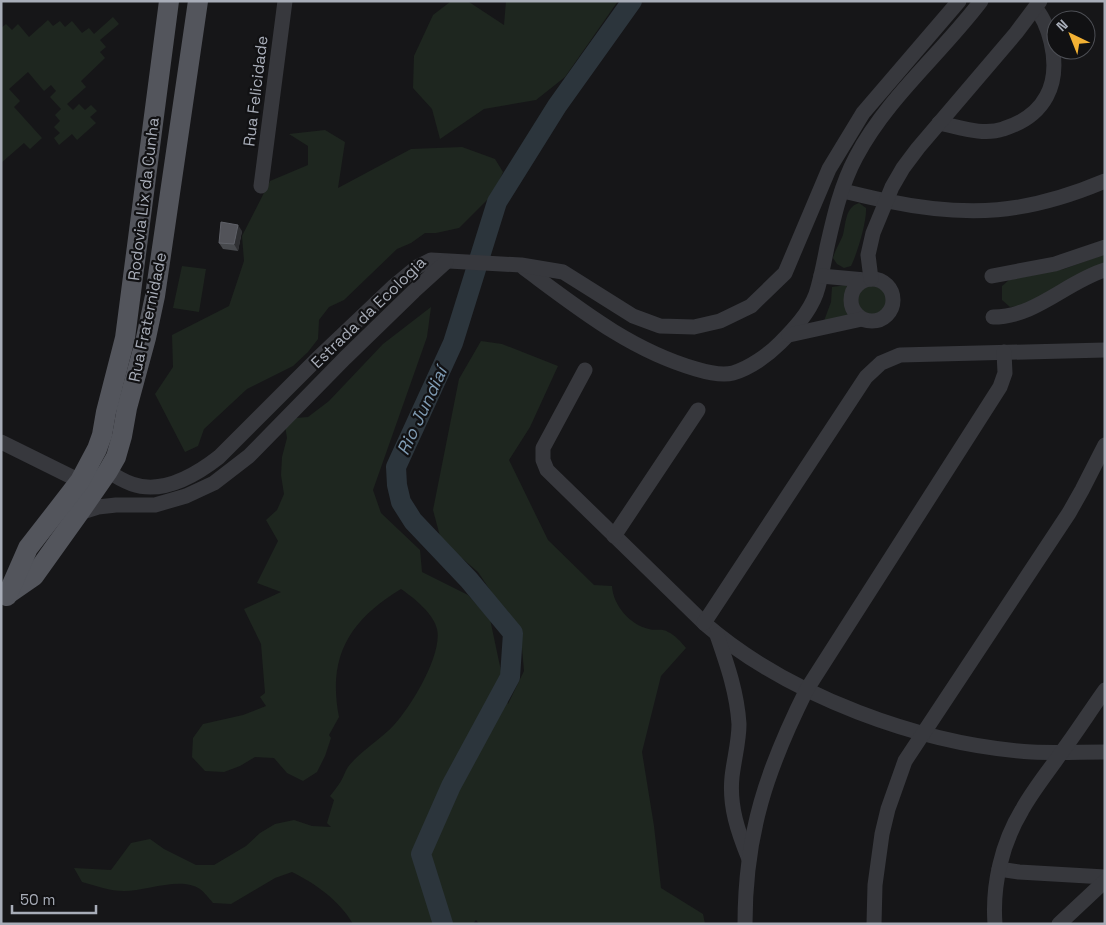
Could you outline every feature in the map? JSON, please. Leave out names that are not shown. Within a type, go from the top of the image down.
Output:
[{"type":"main road","name":"Rodovia Lix da Cunha","points":[[5,600],[28,548],[80,481],[97,449],[102,435],[106,412],[126,338],[169,1]]},
{"type":"main road","name":"Rua Fraternidade","points":[[5,600],[34,576],[116,457],[155,296],[198,1]]},
{"type":"main road","points":[[79,513],[80,481],[108,471]]},
{"type":"street","name":"Rua Felicidade","points":[[261,186],[285,1]]},
{"type":"street","points":[[446,262],[521,265],[563,272],[633,316],[660,326],[694,327],[720,321],[751,306],[785,273],[829,169],[862,113],[959,1]]},
{"type":"street","points":[[521,265],[588,315],[650,352],[709,373],[732,373],[766,355],[788,335],[816,295],[835,210],[856,157],[876,125],[981,1]]},
{"type":"street","points":[[939,123],[970,130],[1001,130],[1026,119],[1044,102],[1053,81],[1055,57],[1049,35],[1037,5]]},
{"type":"street","points":[[868,280],[870,244],[876,222],[897,177],[910,157],[1016,33],[1037,5]]},
{"type":"street","points":[[842,191],[938,210],[982,212],[1001,211],[1056,200],[1105,181]]},
{"type":"street","points":[[992,276],[1055,264],[1105,247]]},
{"type":"street","name":"Estrada da Ecologia","points":[[108,471],[133,485],[152,487],[175,484],[202,470],[219,457],[314,361],[394,286],[417,267],[431,260],[446,262]]},
{"type":"street","name":"Estrada da Ecologia","points":[[79,513],[98,507],[155,504],[186,496],[214,483],[249,456],[345,358],[446,262]]},
{"type":"street","points":[[993,317],[1004,317],[1027,310],[1105,270]]},
{"type":"street","points":[[821,276],[882,281],[891,290],[894,301],[890,313],[880,320],[868,321],[862,319],[854,311],[851,299],[855,288],[868,280]]},
{"type":"street","points":[[788,335],[862,319]]},
{"type":"street","points":[[704,623],[866,377],[876,367],[890,358],[900,355],[1105,350]]},
{"type":"street","points":[[745,924],[749,859],[754,826],[768,777],[787,730],[807,689],[1000,387],[1004,373],[1004,352]]},
{"type":"street","points":[[585,370],[543,448],[543,460],[550,474],[704,623],[745,656],[807,689],[864,714],[950,740],[1005,749],[1105,752]]},
{"type":"street","points":[[614,536],[698,410]]},
{"type":"street","points":[[1,442],[80,481]]},
{"type":"street","points":[[874,924],[877,860],[888,810],[905,761],[1064,521],[1105,445]]},
{"type":"street","points":[[717,635],[734,683],[738,704],[739,727],[732,776],[731,802],[740,838],[749,859]]},
{"type":"street","points":[[995,924],[995,902],[1000,869],[1008,839],[1017,818],[1029,797],[1105,690]]},
{"type":"street","points":[[1000,869],[1019,872],[1105,877]]},
{"type":"street","points":[[1059,924],[1105,881]]},
{"type":"shaded area","points":[[506,1],[618,1],[565,77],[536,100],[484,109],[440,139],[432,109],[413,88],[414,56],[433,15],[450,2],[469,2],[504,25]]},
{"type":"shaded area","points":[[113,17],[119,24],[100,40],[106,47],[100,52],[105,58],[81,81],[86,87],[67,104],[73,110],[79,104],[85,110],[91,105],[97,111],[90,117],[96,123],[77,140],[72,134],[59,145],[54,138],[60,133],[54,127],[60,121],[55,115],[61,109],[50,97],[56,91],[51,85],[44,91],[28,72],[9,89],[20,101],[14,107],[42,138],[30,149],[24,143],[1,163],[1,28],[6,24],[12,30],[18,24],[29,37],[48,20],[53,26],[60,21],[65,27],[72,21],[82,33],[89,28],[94,34]]},
{"type":"shaded area","points":[[325,130],[345,142],[338,188],[411,149],[462,147],[495,159],[503,172],[493,194],[459,228],[436,233],[425,233],[411,243],[397,249],[344,300],[329,307],[319,320],[318,339],[308,352],[293,366],[247,389],[204,429],[198,446],[185,452],[155,394],[173,367],[172,335],[229,306],[244,261],[242,236],[270,181],[308,165],[308,146],[289,134]]},
{"type":"shaded area","points":[[859,203],[866,208],[863,229],[851,266],[844,268],[837,264],[833,258],[843,235],[849,212],[854,205]]},
{"type":"shaded area","points":[[1105,254],[1105,265],[1022,306],[1010,307],[1002,300],[1002,286],[1009,280],[1064,269]]},
{"type":"shaded area","points":[[182,266],[206,269],[199,312],[173,308]]},
{"type":"shaded area","points":[[846,285],[845,303],[849,315],[824,321],[831,302],[832,287]]},
{"type":"shaded area","points":[[873,285],[884,289],[888,300],[884,311],[873,315],[862,311],[858,300],[862,289]]},
{"type":"shaded area","points":[[431,307],[427,337],[373,490],[381,513],[420,550],[422,572],[468,595],[490,619],[508,704],[524,671],[521,636],[478,572],[441,540],[433,510],[459,379],[481,341],[502,344],[558,366],[530,427],[509,460],[548,540],[594,585],[612,586],[619,607],[629,619],[651,630],[666,631],[686,648],[661,676],[642,752],[654,826],[661,888],[703,914],[705,924],[479,924],[476,920],[473,924],[353,924],[334,900],[310,882],[292,872],[275,878],[231,904],[213,903],[205,893],[192,885],[173,884],[119,891],[108,889],[82,882],[74,868],[111,870],[131,843],[150,839],[164,849],[196,865],[214,865],[246,846],[260,833],[275,824],[294,820],[312,826],[331,827],[327,823],[334,800],[330,796],[347,769],[358,756],[394,725],[409,706],[431,666],[438,640],[437,629],[432,618],[417,601],[401,589],[368,614],[346,642],[336,676],[339,717],[329,735],[331,738],[317,772],[303,781],[287,773],[274,758],[255,757],[240,766],[224,772],[205,771],[192,757],[193,738],[203,724],[243,715],[266,706],[260,697],[265,693],[261,644],[244,609],[281,592],[257,583],[278,541],[266,520],[277,510],[284,494],[281,475],[282,457],[287,438],[284,419],[308,417],[329,401],[383,344]]},
{"type":"building","points":[[221,222],[238,225],[234,244],[219,243]]},
{"type":"waterway","name":"Rio Jundiaí","points":[[443,924],[421,854],[451,786],[510,677],[513,633],[469,580],[413,521],[401,502],[397,485],[396,467],[453,343],[497,202],[557,106],[632,1]]}]
